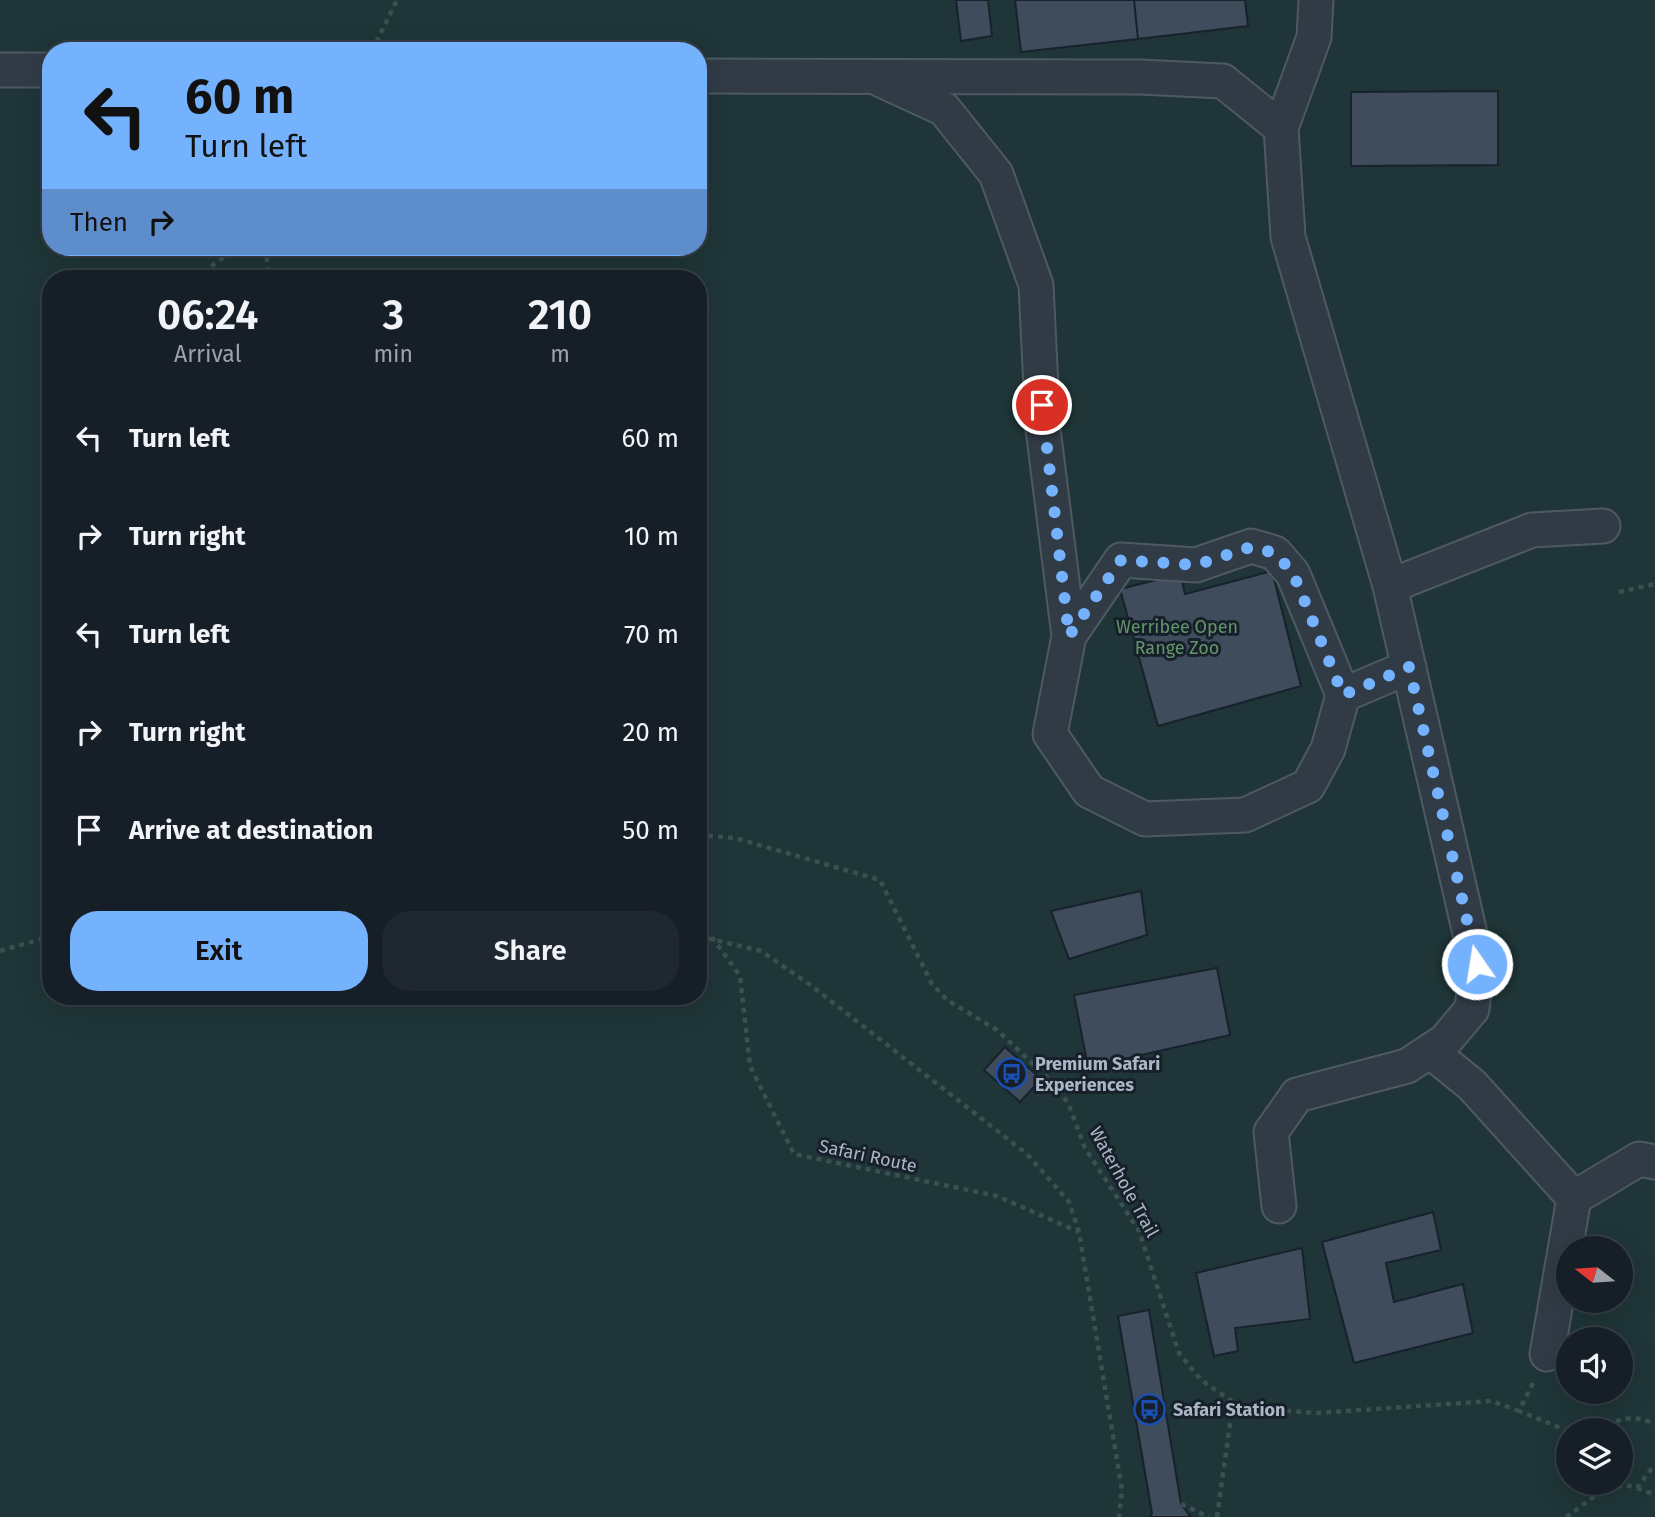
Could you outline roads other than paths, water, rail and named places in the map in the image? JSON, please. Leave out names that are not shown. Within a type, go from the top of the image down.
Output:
[{"type":"street","points":[[1279,1206],[1271,1132],[1297,1095],[1407,1066],[1445,1041],[1472,1009],[1477,964],[1390,586],[1288,237],[1281,128],[1314,37],[1316,0]]},
{"type":"street","points":[[0,70],[42,70]]},
{"type":"street","points":[[869,75],[944,110],[996,174],[1036,285],[1044,429],[1069,636],[1051,734],[1089,791],[1145,819],[1245,816],[1308,786],[1328,750],[1343,695],[1293,573],[1275,553],[1251,547],[1196,565],[1121,560],[1069,636]]},
{"type":"street","points":[[707,76],[1140,77],[1223,81],[1281,128]]},
{"type":"street","points":[[1390,586],[1532,530],[1603,526]]},
{"type":"street","points":[[1343,695],[1409,667]]},
{"type":"street","points":[[1430,1051],[1472,1085],[1574,1198]]},
{"type":"street","points":[[1547,1354],[1574,1198],[1639,1159],[1655,1162]]},
{"type":"place","name":"Premium Safari Experiences","points":[[1012,1074]]},
{"type":"place","name":"Safari Station","points":[[1150,1410]]},
{"type":"park label","name":"Werribee Open Range Zoo","points":[[1177,637]]}]
